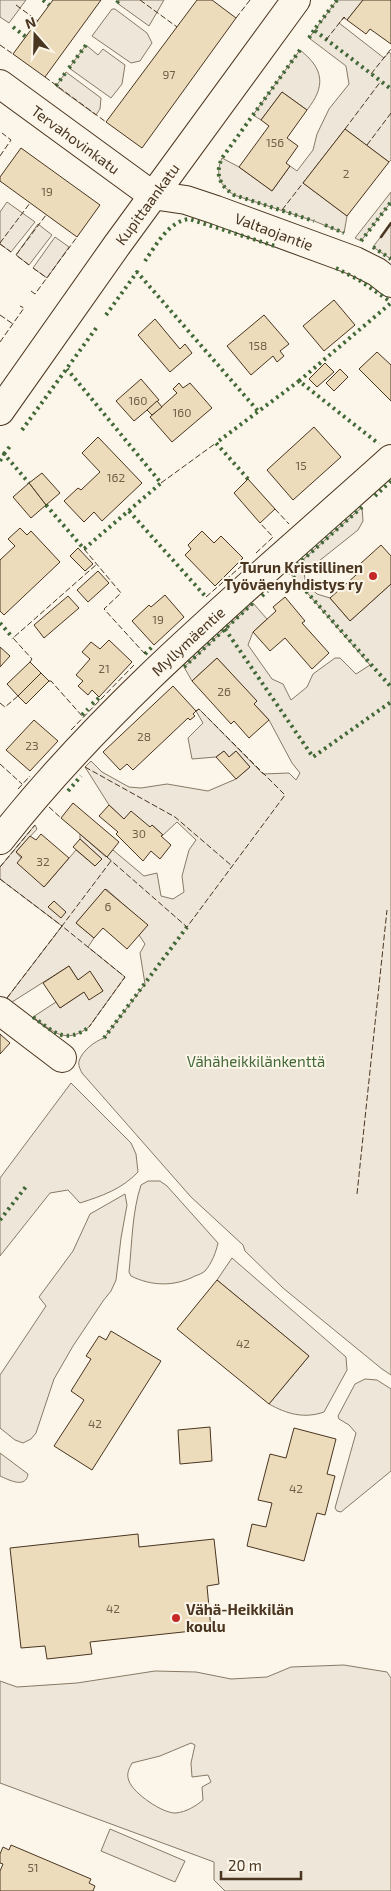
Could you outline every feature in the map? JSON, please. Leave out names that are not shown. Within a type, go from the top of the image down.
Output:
[{"type":"street","name":"Kupittaankatu","points":[[0,411],[152,195],[296,0]]},
{"type":"street","name":"Tervahovinkatu","points":[[0,84],[152,195]]},
{"type":"street","name":"Valtaojantie","points":[[152,195],[186,200],[355,261],[377,272],[391,283]]},
{"type":"street","name":"Myllymäentie","points":[[0,840],[54,774],[163,662],[391,459]]},
{"type":"street","points":[[0,1011],[62,1058]]},
{"type":"green space","points":[[0,0],[26,0],[9,23],[0,17]]},
{"type":"green space","points":[[119,0],[164,0],[149,26],[117,3]]},
{"type":"green space","points":[[337,0],[363,0],[347,20],[344,18],[339,23],[384,58],[389,52],[391,54],[391,160],[389,162],[345,129],[303,183],[347,216],[344,233],[314,221],[234,195],[222,183],[219,174],[222,158],[239,167],[272,191],[290,166],[297,171],[313,150],[317,134],[329,109],[349,84],[346,66],[309,38]]},
{"type":"green space","points":[[112,9],[115,9],[147,33],[152,43],[140,61],[131,63],[92,36]]},
{"type":"green space","points":[[86,45],[98,55],[103,49],[125,65],[122,84],[111,98],[69,68]]},
{"type":"green space","points":[[300,50],[314,64],[320,78],[317,93],[307,110],[282,92],[261,120],[253,115]]},
{"type":"green space","points":[[66,72],[101,98],[100,109],[96,115],[56,86]]},
{"type":"green space","points":[[391,192],[391,202],[361,241],[355,238]]},
{"type":"green space","points":[[7,202],[35,222],[11,252],[0,244],[0,212]]},
{"type":"green space","points":[[391,223],[391,259],[373,247]]},
{"type":"green space","points":[[38,224],[52,235],[29,265],[16,255]]},
{"type":"green space","points":[[55,237],[69,247],[47,278],[33,268]]},
{"type":"green space","name":"Vähäheikkilänkenttä","points":[[362,507],[363,521],[358,530],[304,573],[306,584],[317,594],[330,598],[350,621],[391,584],[391,1375],[283,1288],[245,1251],[243,1245],[191,1197],[82,1073],[79,1062],[83,1054],[93,1044],[104,1038],[145,984],[140,953],[145,944],[139,935],[147,925],[106,889],[76,923],[94,938],[88,947],[125,977],[89,1027],[81,1032],[66,1036],[54,1032],[33,1017],[56,1002],[60,1008],[84,992],[103,991],[90,972],[78,980],[69,966],[12,1002],[7,998],[62,926],[0,879],[0,867],[35,825],[37,829],[16,852],[45,886],[76,850],[95,866],[102,859],[80,839],[80,834],[106,857],[113,850],[144,876],[157,873],[161,896],[173,899],[184,892],[182,876],[189,850],[196,840],[177,822],[163,835],[152,825],[150,827],[124,819],[109,805],[85,767],[91,761],[102,772],[129,787],[141,788],[167,784],[208,791],[236,779],[250,767],[236,751],[229,757],[224,751],[216,757],[192,759],[188,738],[203,723],[196,711],[199,709],[263,774],[289,773],[296,780],[300,773],[292,763],[269,720],[254,704],[256,701],[217,658],[192,681],[184,667],[253,603],[267,619],[253,632],[248,645],[272,679],[283,684],[291,700],[307,687],[313,674],[335,658],[340,658],[356,674],[370,665],[289,572]]},
{"type":"green space","points":[[71,1083],[131,1143],[136,1154],[138,1172],[125,1183],[104,1195],[80,1203],[68,1190],[50,1193],[0,1256],[0,1178]]},
{"type":"green space","points":[[148,1181],[160,1181],[167,1186],[218,1243],[212,1261],[205,1271],[187,1280],[163,1284],[146,1282],[131,1276],[129,1272],[136,1206],[141,1185]]},
{"type":"green space","points":[[125,1194],[127,1205],[116,1280],[111,1291],[73,1346],[54,1379],[36,1433],[31,1439],[23,1443],[15,1440],[0,1428],[0,1375],[46,1306],[39,1297],[73,1251],[90,1214]]},
{"type":"green space","points":[[232,1258],[346,1357],[347,1370],[324,1412],[310,1415],[296,1414],[269,1404],[309,1356],[217,1280]]},
{"type":"green space","points":[[365,1379],[377,1380],[391,1389],[391,1471],[341,1512],[335,1508],[356,1433],[338,1416],[355,1384]]},
{"type":"green space","points":[[0,1453],[28,1474],[27,1479],[17,1482],[0,1476]]},
{"type":"green space","points":[[344,1665],[387,1672],[391,1678],[391,1891],[225,1891],[214,1880],[214,1862],[0,1783],[0,1681],[17,1687],[77,1683],[155,1671],[196,1672],[231,1679],[267,1677],[291,1667]],"holes":[[[191,1743],[195,1745],[191,1763],[192,1777],[208,1775],[211,1782],[202,1787],[203,1800],[191,1808],[176,1813],[164,1810],[142,1797],[129,1781],[128,1772],[132,1763],[160,1756]]]},
{"type":"green space","points":[[110,1829],[185,1861],[175,1882],[101,1851]]},
{"type":"building","points":[[53,0],[101,0],[45,77],[13,54]]},
{"type":"building","points":[[197,0],[212,0],[236,18],[142,148],[106,122]]},
{"type":"building","points":[[363,0],[391,0],[391,44],[370,29],[366,34],[347,20]]},
{"type":"building","points":[[282,92],[307,110],[287,138],[298,146],[286,163],[290,166],[272,191],[239,167],[269,126],[261,120]]},
{"type":"building","points":[[345,129],[389,162],[347,216],[303,183]]},
{"type":"building","points":[[21,148],[100,205],[77,237],[0,181],[0,177]]},
{"type":"building","points":[[334,300],[355,325],[324,351],[303,326]]},
{"type":"building","points":[[264,315],[289,344],[280,351],[284,356],[277,362],[273,356],[251,375],[227,346]]},
{"type":"building","points":[[155,319],[180,349],[185,344],[192,353],[170,372],[138,335]]},
{"type":"building","points":[[377,352],[391,365],[391,401],[359,369]]},
{"type":"building","points":[[325,363],[334,372],[317,387],[309,379]]},
{"type":"building","points":[[340,369],[348,377],[334,391],[326,383]]},
{"type":"building","points":[[141,379],[159,400],[134,421],[116,401]]},
{"type":"building","points":[[179,383],[183,388],[190,383],[212,408],[172,442],[150,417],[177,393],[173,389]]},
{"type":"building","points":[[157,401],[162,407],[152,415],[147,410]]},
{"type":"building","points":[[314,427],[341,457],[293,500],[267,470]]},
{"type":"building","points":[[98,437],[142,483],[102,521],[94,512],[84,522],[64,501],[78,488],[81,490],[100,472],[82,453]]},
{"type":"building","points":[[42,473],[60,493],[46,505],[29,483]]},
{"type":"building","points":[[248,479],[275,509],[260,523],[234,493]]},
{"type":"building","points":[[29,483],[46,505],[31,518],[13,497]]},
{"type":"building","points":[[20,528],[27,535],[31,531],[60,562],[4,615],[0,611],[0,560],[15,546],[8,539]]},
{"type":"building","points":[[202,531],[214,543],[221,536],[243,558],[215,586],[185,555],[191,549],[188,545]]},
{"type":"building","name":"Turun Kristillinen Työväenyhdistys ry","points":[[381,545],[391,556],[391,584],[350,621],[330,598],[364,568],[360,564]]},
{"type":"building","points":[[78,548],[93,564],[85,571],[70,556]]},
{"type":"building","points":[[98,571],[109,583],[88,602],[77,590]]},
{"type":"building","points":[[165,595],[184,617],[154,645],[132,621],[149,605],[151,607]]},
{"type":"building","points":[[68,596],[79,608],[44,638],[34,625]]},
{"type":"building","points":[[285,597],[305,621],[302,623],[329,653],[312,669],[285,638],[270,651],[253,632],[276,611],[273,607]]},
{"type":"building","points":[[109,640],[132,662],[99,697],[92,690],[88,695],[78,686],[83,681],[76,675],[90,659],[82,652],[91,642],[100,649]]},
{"type":"building","points":[[0,647],[10,656],[0,667]]},
{"type":"building","points":[[217,658],[257,701],[254,704],[269,720],[249,738],[234,721],[231,724],[192,681]]},
{"type":"building","points":[[30,662],[41,673],[18,696],[7,684]]},
{"type":"building","points":[[41,673],[49,681],[26,704],[18,696]]},
{"type":"building","points":[[173,686],[196,711],[193,714],[195,716],[190,720],[188,718],[133,770],[127,764],[120,770],[103,752]]},
{"type":"building","points":[[34,720],[58,741],[30,771],[6,750]]},
{"type":"building","points":[[224,751],[229,757],[236,751],[250,767],[236,779],[216,757]]},
{"type":"building","points":[[73,803],[119,842],[107,857],[61,818]]},
{"type":"building","points":[[109,805],[124,819],[131,811],[163,835],[161,836],[171,845],[160,859],[151,851],[143,861],[116,834],[118,832],[99,816]]},
{"type":"building","points":[[41,834],[69,858],[44,887],[17,863],[22,857],[16,852],[30,836],[36,840]]},
{"type":"building","points":[[80,839],[102,859],[95,866],[73,847]]},
{"type":"building","points":[[105,889],[148,925],[127,949],[103,928],[94,938],[76,923]]},
{"type":"building","points":[[54,901],[66,912],[61,918],[48,907]]},
{"type":"building","points":[[69,966],[78,980],[90,971],[103,991],[89,1000],[84,992],[60,1008],[43,983]]},
{"type":"building","points":[[0,1034],[10,1043],[0,1054]]},
{"type":"building","points":[[217,1280],[309,1356],[269,1404],[177,1329]]},
{"type":"building","points":[[111,1331],[161,1361],[92,1470],[54,1446],[84,1400],[71,1391],[91,1359],[86,1356],[99,1336],[106,1340]]},
{"type":"building","points":[[210,1427],[212,1461],[180,1464],[178,1430]]},
{"type":"building","points":[[294,1428],[336,1439],[327,1474],[335,1476],[325,1515],[317,1513],[304,1561],[247,1546],[252,1524],[266,1527],[272,1503],[258,1500],[270,1454],[286,1458]]},
{"type":"building","points":[[138,1534],[139,1547],[214,1539],[219,1584],[207,1586],[211,1629],[90,1642],[92,1654],[47,1659],[45,1646],[21,1648],[10,1548]]},
{"type":"building","points":[[11,1845],[91,1879],[89,1883],[95,1886],[93,1891],[0,1891],[0,1871],[3,1864],[0,1863],[0,1854],[3,1847],[9,1850]]},
{"type":"hedge","points":[[43,0],[49,5]]},
{"type":"hedge","points":[[337,0],[314,30],[391,89]]},
{"type":"hedge","points":[[13,27],[26,37]]},
{"type":"hedge","points":[[309,38],[314,30]]},
{"type":"hedge","points":[[69,68],[86,45]]},
{"type":"hedge","points":[[300,50],[222,158],[219,174],[222,183],[234,195],[314,221]]},
{"type":"hedge","points":[[56,86],[66,72]]},
{"type":"hedge","points":[[361,241],[391,202]]},
{"type":"hedge","points":[[145,261],[158,241],[169,229],[175,224],[189,219],[275,246]]},
{"type":"hedge","points":[[325,225],[344,233]]},
{"type":"hedge","points":[[373,247],[391,259]]},
{"type":"hedge","points":[[336,268],[359,280],[391,302]]},
{"type":"hedge","points":[[106,315],[137,272],[258,411]]},
{"type":"hedge","points":[[299,381],[391,303]]},
{"type":"hedge","points":[[22,430],[97,327]]},
{"type":"hedge","points":[[46,505],[84,549],[161,483],[67,369]]},
{"type":"hedge","points":[[248,479],[216,443],[299,381],[379,444]]},
{"type":"hedge","points":[[4,454],[11,445]]},
{"type":"hedge","points":[[0,461],[4,454],[29,483]]},
{"type":"hedge","points":[[375,496],[391,481]]},
{"type":"hedge","points":[[362,507],[289,572],[391,687]]},
{"type":"hedge","points":[[129,511],[206,597]]},
{"type":"hedge","points":[[262,596],[276,583]]},
{"type":"hedge","points":[[184,667],[253,603]]},
{"type":"hedge","points":[[0,623],[13,638]]},
{"type":"hedge","points":[[225,629],[313,757],[391,702]]},
{"type":"hedge","points":[[145,654],[154,645]]},
{"type":"hedge","points":[[92,704],[99,698]]},
{"type":"hedge","points":[[82,715],[88,709]]},
{"type":"hedge","points":[[68,791],[81,776]]},
{"type":"hedge","points":[[104,1038],[187,927]]},
{"type":"hedge","points":[[33,1017],[54,1032],[66,1036],[81,1032],[89,1027]]},
{"type":"hedge","points":[[0,1220],[28,1184]]},
{"type":"fence","points":[[140,0],[177,27]]},
{"type":"fence","points":[[236,18],[250,0]]},
{"type":"fence","points":[[16,5],[38,21]]},
{"type":"fence","points":[[326,40],[344,17],[347,20]]},
{"type":"fence","points":[[0,45],[13,54]]},
{"type":"fence","points":[[371,74],[391,49]]},
{"type":"fence","points":[[45,77],[106,122]]},
{"type":"fence","points":[[345,129],[381,81]]},
{"type":"fence","points":[[367,145],[391,113]]},
{"type":"fence","points":[[0,156],[11,140],[2,133]]},
{"type":"fence","points":[[282,210],[303,183]]},
{"type":"fence","points":[[0,243],[30,203]]},
{"type":"fence","points":[[29,265],[16,255],[46,215]]},
{"type":"fence","points":[[31,291],[35,294],[77,237]]},
{"type":"fence","points":[[0,244],[11,252]]},
{"type":"fence","points":[[33,268],[47,278]]},
{"type":"fence","points":[[0,342],[24,308],[20,306]]},
{"type":"fence","points":[[0,315],[13,324]]},
{"type":"fence","points":[[161,483],[216,443]]},
{"type":"fence","points":[[275,509],[289,524]]},
{"type":"fence","points":[[256,553],[273,537],[260,523]]},
{"type":"fence","points":[[84,549],[121,593],[104,609],[145,654]]},
{"type":"fence","points":[[206,597],[246,562]]},
{"type":"fence","points":[[30,662],[32,659],[13,638],[97,564]]},
{"type":"fence","points":[[71,730],[134,665]]},
{"type":"fence","points":[[49,681],[83,717]]},
{"type":"fence","points":[[0,703],[5,707],[18,696]]},
{"type":"fence","points":[[107,857],[187,927],[285,795],[199,709],[196,711]]},
{"type":"fence","points":[[0,764],[22,784]]},
{"type":"fence","points":[[85,767],[175,817],[232,866]]},
{"type":"fence","points":[[18,789],[30,776]]},
{"type":"fence","points":[[49,807],[61,818]]},
{"type":"fence","points":[[0,867],[35,825]]},
{"type":"fence","points":[[0,879],[62,926],[111,861]]},
{"type":"fence","points":[[357,1194],[387,910]]},
{"type":"fence","points":[[7,998],[62,926],[125,977],[89,1027]]},
{"type":"wall","points":[[381,237],[391,223]]},
{"type":"place","name":"Turun Kristillinen Työväenyhdistys ry","points":[[373,576]]},
{"type":"place","name":"Vähä-Heikkilän koulu","points":[[176,1618]]}]
